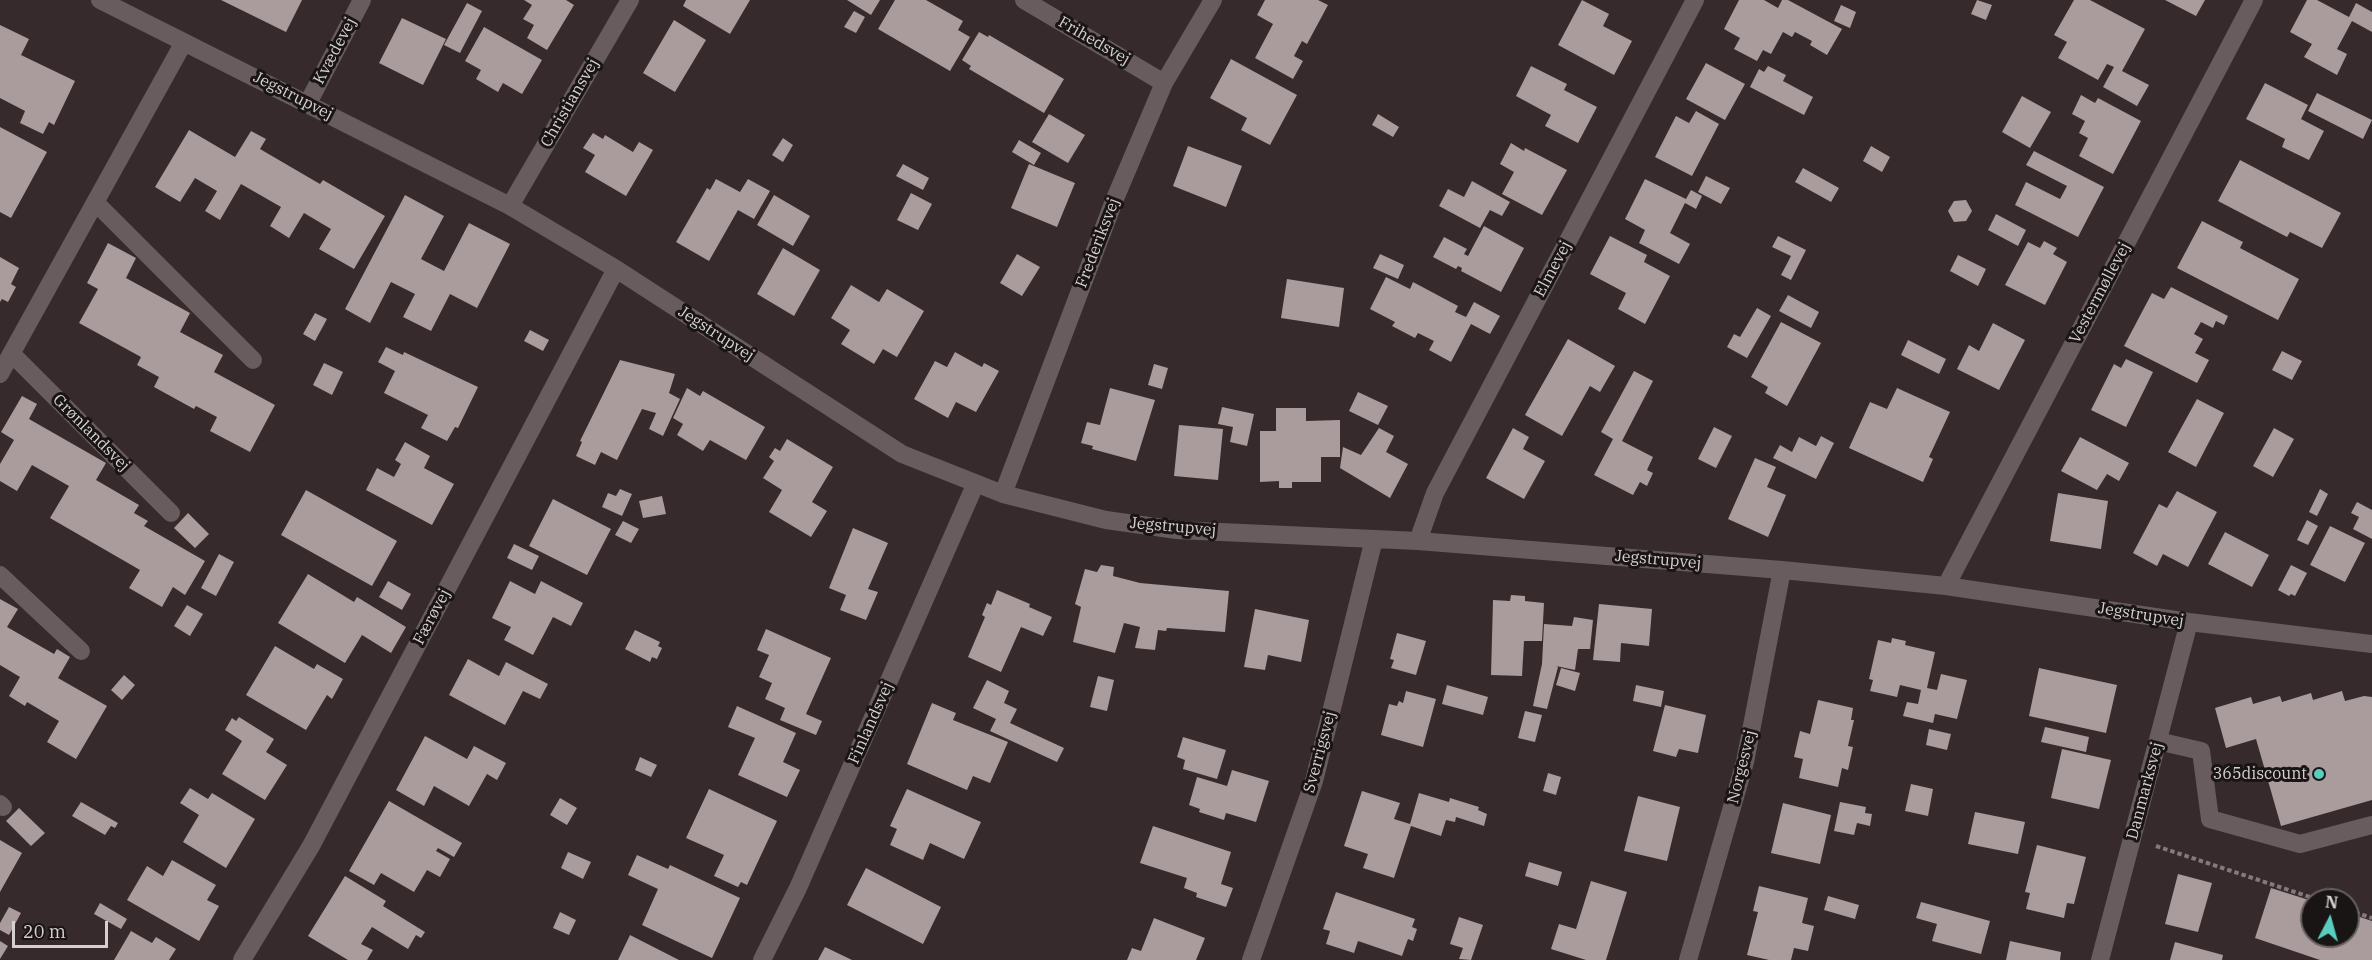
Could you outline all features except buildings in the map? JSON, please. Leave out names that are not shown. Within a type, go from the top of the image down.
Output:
[{"type":"street","name":"Jegstrupvej","points":[[100,0],[510,206],[616,269],[902,454],[975,485],[1003,494],[1106,520],[1177,530],[1418,541],[1782,570],[1946,586],[2190,622],[2372,645]]},
{"type":"street","name":"Kvædevej","points":[[308,103],[362,0]]},
{"type":"street","name":"Christiansvej","points":[[510,206],[630,0]]},
{"type":"street","name":"Frihedsvej","points":[[1024,0],[1164,83]]},
{"type":"street","name":"Frederiksvej","points":[[1003,494],[1114,201],[1164,83],[1212,0]]},
{"type":"street","name":"Elmevej","points":[[1418,541],[1435,493],[1695,0]]},
{"type":"street","name":"Vestermøllevej","points":[[1946,586],[2254,0]]},
{"type":"street","points":[[0,374],[184,42]]},
{"type":"street","points":[[96,203],[253,360]]},
{"type":"street","name":"Færøvej","points":[[242,960],[317,835],[616,269]]},
{"type":"street","name":"Grønlandsvej","points":[[12,354],[171,513]]},
{"type":"street","name":"Finlandsvej","points":[[762,960],[798,888],[975,485]]},
{"type":"street","name":"Sverrigsvej","points":[[1251,960],[1314,781],[1374,539]]},
{"type":"street","name":"Norgesvej","points":[[1688,960],[1745,762],[1782,570]]},
{"type":"street","points":[[0,575],[81,651]]},
{"type":"street","name":"Danmarksvej","points":[[2100,960],[2190,622]]},
{"type":"street","points":[[2158,741],[2201,752],[2210,819],[2300,844],[2372,825]]},
{"type":"path","points":[[2132,839],[2300,894]]},
{"type":"place","name":"365discount","points":[[2319,774]]}]
